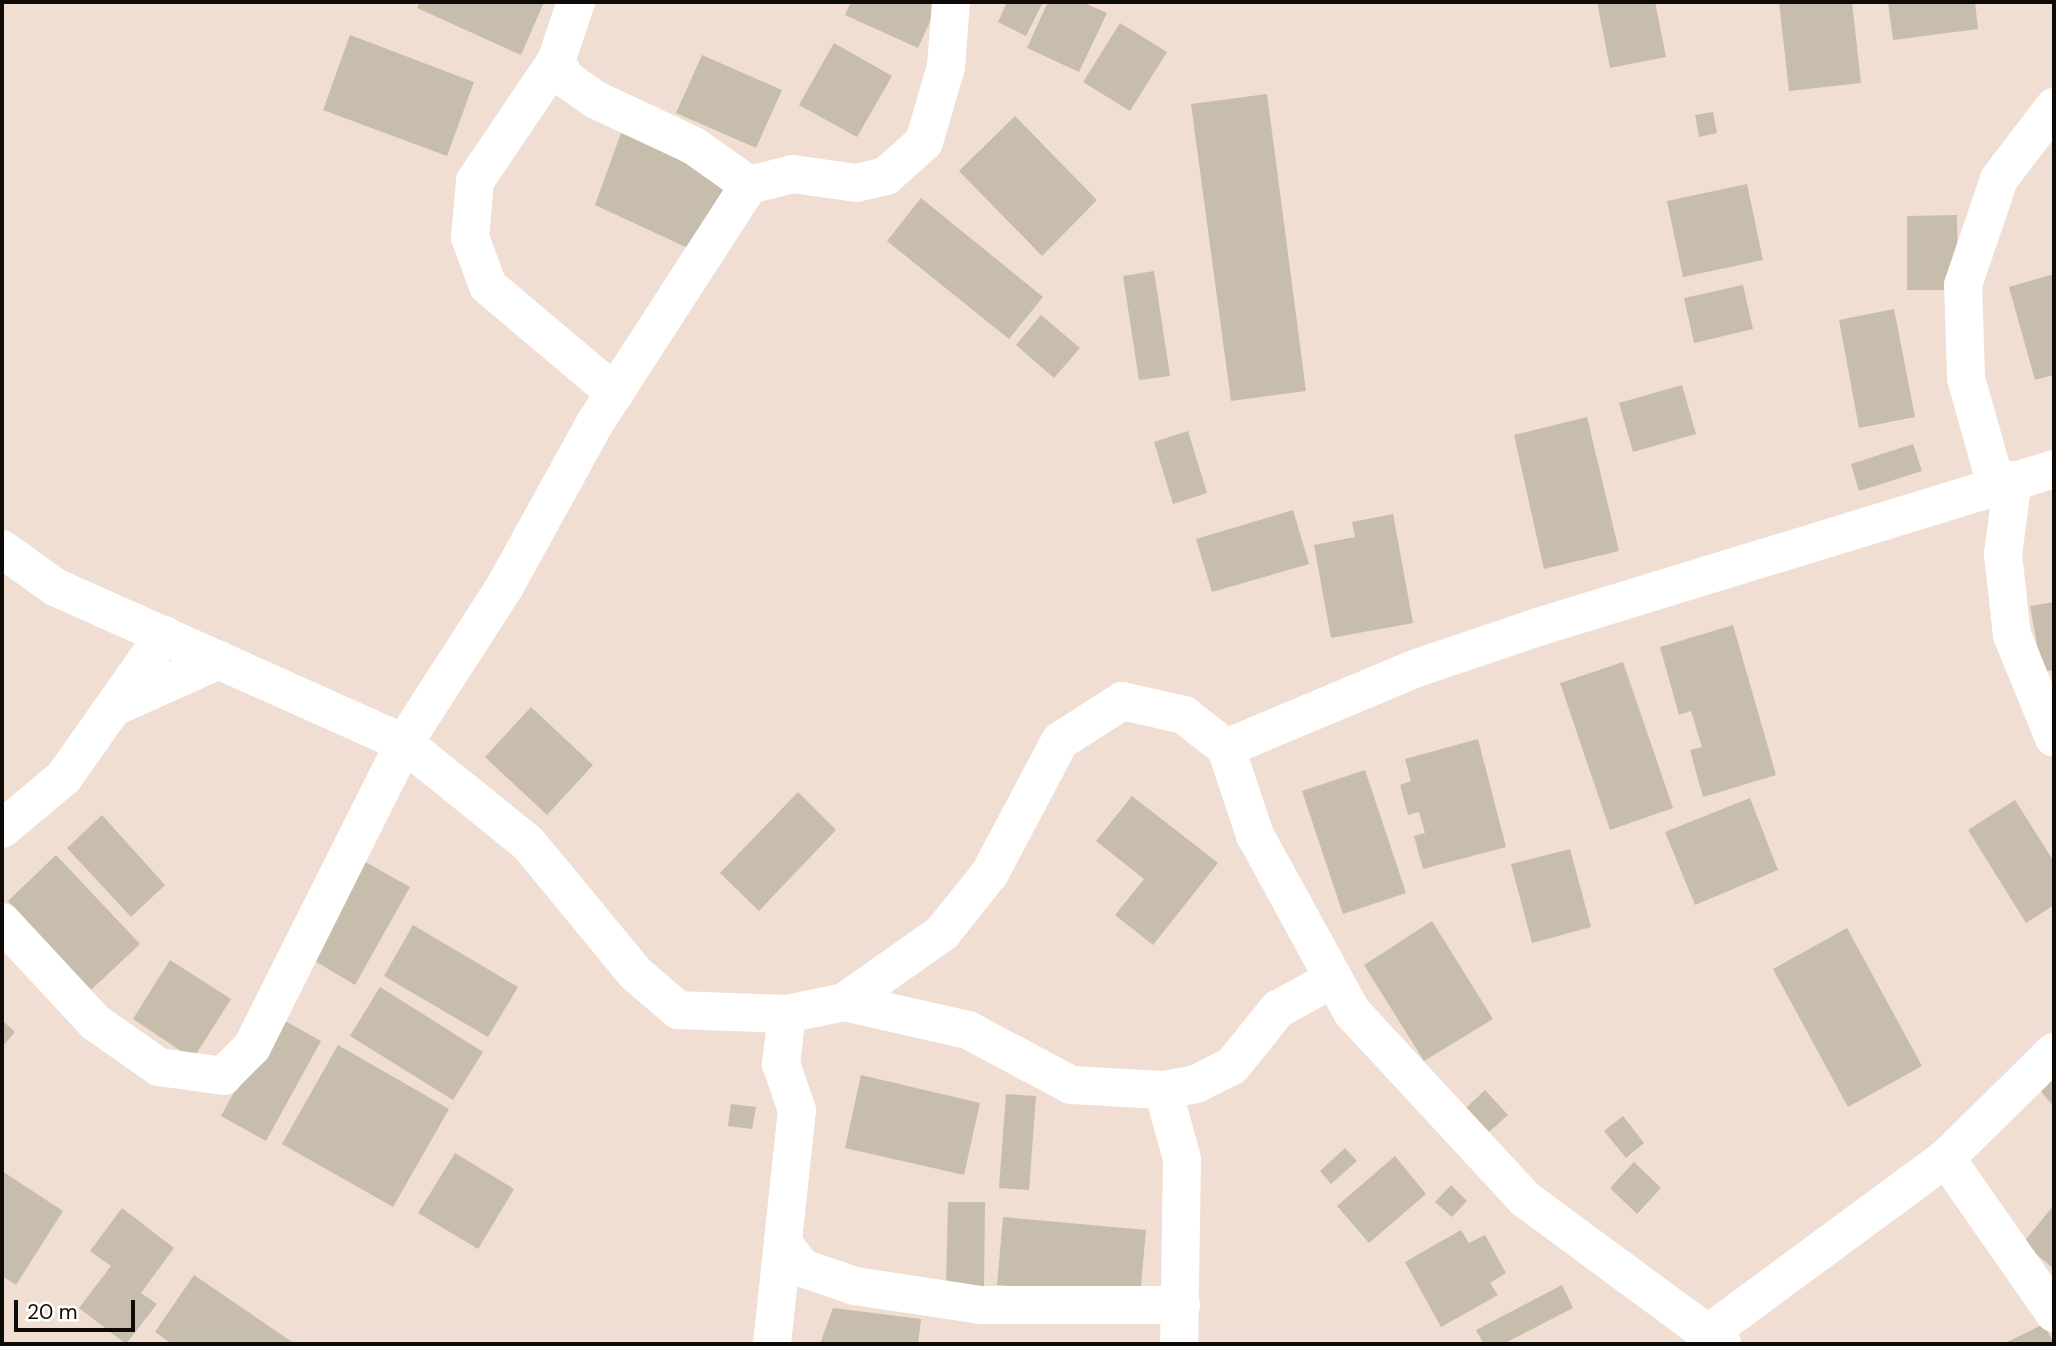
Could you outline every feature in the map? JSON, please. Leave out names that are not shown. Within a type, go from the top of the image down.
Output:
[{"type":"street","points":[[576,2],[556,61],[475,181],[470,237],[488,286],[615,393]]},
{"type":"street","points":[[2,922],[96,1023],[159,1067],[223,1076],[252,1047],[404,743],[505,586],[615,393],[749,185],[793,174],[856,183],[876,178],[924,142],[946,67],[951,2]]},
{"type":"street","points":[[556,61],[566,79],[596,100],[694,146],[749,185]]},
{"type":"street","points":[[2054,107],[1999,179],[1963,285],[1966,378],[2004,482],[2003,554],[2012,635],[2054,738]]},
{"type":"street","points":[[1226,748],[1414,669],[1538,627],[2004,482],[2054,469]]},
{"type":"street","points":[[2,549],[55,587],[404,743],[528,843],[635,974],[678,1010],[787,1014],[844,1002],[942,933],[990,873],[1060,741],[1122,701],[1185,715],[1226,748],[1255,835],[1352,1012],[1525,1199],[1714,1340],[1946,1158],[2054,1052]]},
{"type":"street","points":[[2,829],[64,777],[119,705],[150,629]]},
{"type":"street","points":[[119,705],[219,660]]},
{"type":"street","points":[[844,1002],[968,1030],[1071,1085],[1163,1090],[1196,1084],[1232,1066],[1278,1009],[1333,979]]},
{"type":"street","points":[[772,1344],[785,1246],[797,1110],[781,1064],[787,1014]]},
{"type":"street","points":[[1163,1090],[1182,1159],[1179,1344]]},
{"type":"street","points":[[1946,1158],[2054,1313]]},
{"type":"street","points":[[785,1246],[802,1268],[855,1286],[940,1294],[981,1305],[1181,1305]]},
{"type":"building","points":[[420,2],[544,2],[521,55],[417,8]]},
{"type":"building","points":[[851,2],[939,2],[918,48],[845,15]]},
{"type":"building","points":[[1007,2],[1043,2],[1026,36],[998,22]]},
{"type":"building","points":[[1048,2],[1082,2],[1107,13],[1079,72],[1027,48]]},
{"type":"building","points":[[1597,2],[1655,2],[1666,57],[1610,68]]},
{"type":"building","points":[[1779,2],[1852,2],[1861,83],[1789,91]]},
{"type":"building","points":[[1888,2],[1975,2],[1978,29],[1893,40]]},
{"type":"building","points":[[1120,23],[1167,52],[1130,111],[1083,82]]},
{"type":"building","points":[[350,35],[474,82],[447,156],[323,110]]},
{"type":"building","points":[[834,43],[892,76],[857,137],[799,105]]},
{"type":"building","points":[[702,55],[782,90],[756,148],[676,113]]},
{"type":"building","points":[[1267,94],[1306,391],[1231,401],[1191,104]]},
{"type":"building","points":[[1713,112],[1717,133],[1699,137],[1695,115]]},
{"type":"building","points":[[1015,116],[1097,200],[1042,256],[959,171]]},
{"type":"building","points":[[621,133],[736,178],[692,250],[595,205]]},
{"type":"building","points":[[1747,184],[1763,260],[1683,277],[1667,201]]},
{"type":"building","points":[[921,198],[1043,297],[1009,339],[887,241]]},
{"type":"building","points":[[1957,215],[1958,290],[1907,290],[1907,216]]},
{"type":"building","points":[[1154,271],[1170,376],[1139,380],[1123,276]]},
{"type":"building","points":[[2054,274],[2054,375],[2035,380],[2009,287]]},
{"type":"building","points":[[1743,285],[1753,329],[1694,343],[1684,298]]},
{"type":"building","points":[[1894,309],[1915,417],[1859,428],[1839,320]]},
{"type":"building","points":[[1041,315],[1080,348],[1054,378],[1016,345]]},
{"type":"building","points":[[1682,385],[1696,434],[1633,452],[1619,403]]},
{"type":"building","points":[[1587,417],[1619,551],[1544,569],[1514,435]]},
{"type":"building","points":[[1188,431],[1207,493],[1173,504],[1154,442]]},
{"type":"building","points":[[1913,444],[1922,471],[1859,491],[1851,464]]},
{"type":"building","points":[[1293,510],[1309,564],[1212,592],[1196,539]]},
{"type":"building","points":[[1393,514],[1413,623],[1331,638],[1314,545],[1355,537],[1352,522]]},
{"type":"building","points":[[2054,602],[2054,670],[2042,672],[2030,606]]},
{"type":"building","points":[[1733,625],[1776,775],[1703,797],[1690,750],[1702,747],[1691,711],[1679,715],[1660,647]]},
{"type":"building","points":[[1623,662],[1673,808],[1610,830],[1560,683]]},
{"type":"building","points":[[531,707],[593,765],[547,815],[485,757]]},
{"type":"building","points":[[1478,739],[1506,847],[1423,869],[1414,836],[1425,833],[1419,812],[1408,815],[1400,785],[1411,781],[1405,759]]},
{"type":"building","points":[[1365,770],[1406,893],[1343,914],[1302,791]]},
{"type":"building","points":[[798,792],[836,830],[759,911],[720,873]]},
{"type":"building","points":[[1132,796],[1218,863],[1153,945],[1115,915],[1144,879],[1096,841]]},
{"type":"building","points":[[1750,798],[1778,870],[1695,905],[1665,832]]},
{"type":"building","points":[[2015,800],[2054,862],[2054,905],[2026,923],[1968,830]]},
{"type":"building","points":[[102,815],[165,885],[131,917],[67,848]]},
{"type":"building","points":[[1570,849],[1591,927],[1532,943],[1511,864]]},
{"type":"building","points":[[56,855],[140,944],[91,990],[8,901]]},
{"type":"building","points":[[360,859],[410,887],[355,985],[305,955]]},
{"type":"building","points":[[1432,921],[1493,1019],[1424,1061],[1364,965]]},
{"type":"building","points":[[413,925],[518,987],[488,1037],[384,976]]},
{"type":"building","points":[[1847,928],[1922,1066],[1848,1107],[1773,969]]},
{"type":"building","points":[[170,960],[231,999],[193,1059],[133,1019]]},
{"type":"building","points":[[380,987],[483,1052],[453,1100],[350,1036]]},
{"type":"building","points":[[276,1016],[321,1041],[266,1141],[221,1116]]},
{"type":"building","points":[[2,1020],[15,1032],[2,1047]]},
{"type":"building","points":[[338,1045],[449,1109],[393,1207],[282,1144]]},
{"type":"building","points":[[2054,1069],[2054,1107],[2035,1084]]},
{"type":"building","points":[[861,1075],[980,1103],[964,1175],[845,1148]]},
{"type":"building","points":[[1485,1090],[1508,1115],[1489,1132],[1466,1108]]},
{"type":"building","points":[[1006,1094],[1036,1096],[1029,1190],[999,1188]]},
{"type":"building","points":[[731,1104],[756,1107],[752,1129],[728,1126]]},
{"type":"building","points":[[1623,1116],[1644,1143],[1626,1158],[1604,1131]]},
{"type":"building","points":[[1345,1148],[1357,1161],[1331,1184],[1320,1171]]},
{"type":"building","points":[[455,1153],[514,1189],[478,1249],[418,1213]]},
{"type":"building","points":[[1395,1156],[1426,1194],[1369,1243],[1337,1206]]},
{"type":"building","points":[[1634,1162],[1661,1188],[1637,1214],[1610,1188]]},
{"type":"building","points":[[2,1171],[63,1211],[16,1285],[2,1276]]},
{"type":"building","points":[[1451,1185],[1467,1201],[1452,1217],[1435,1202]]},
{"type":"building","points":[[948,1202],[985,1202],[984,1287],[946,1286]]},
{"type":"building","points":[[2054,1205],[2054,1269],[2023,1243]]},
{"type":"building","points":[[122,1208],[174,1248],[141,1293],[157,1304],[126,1344],[79,1308],[111,1266],[90,1251]]},
{"type":"building","points":[[1003,1217],[1146,1230],[1140,1297],[997,1285]]},
{"type":"building","points":[[1461,1230],[1469,1243],[1485,1235],[1506,1273],[1490,1283],[1498,1295],[1441,1327],[1405,1262]]},
{"type":"building","points":[[194,1275],[295,1344],[172,1344],[155,1332]]},
{"type":"building","points":[[1562,1285],[1573,1308],[1503,1344],[1484,1344],[1476,1330]]},
{"type":"building","points":[[833,1308],[921,1319],[918,1344],[820,1344]]},
{"type":"building","points":[[2044,1324],[2054,1344],[2003,1344]]}]
